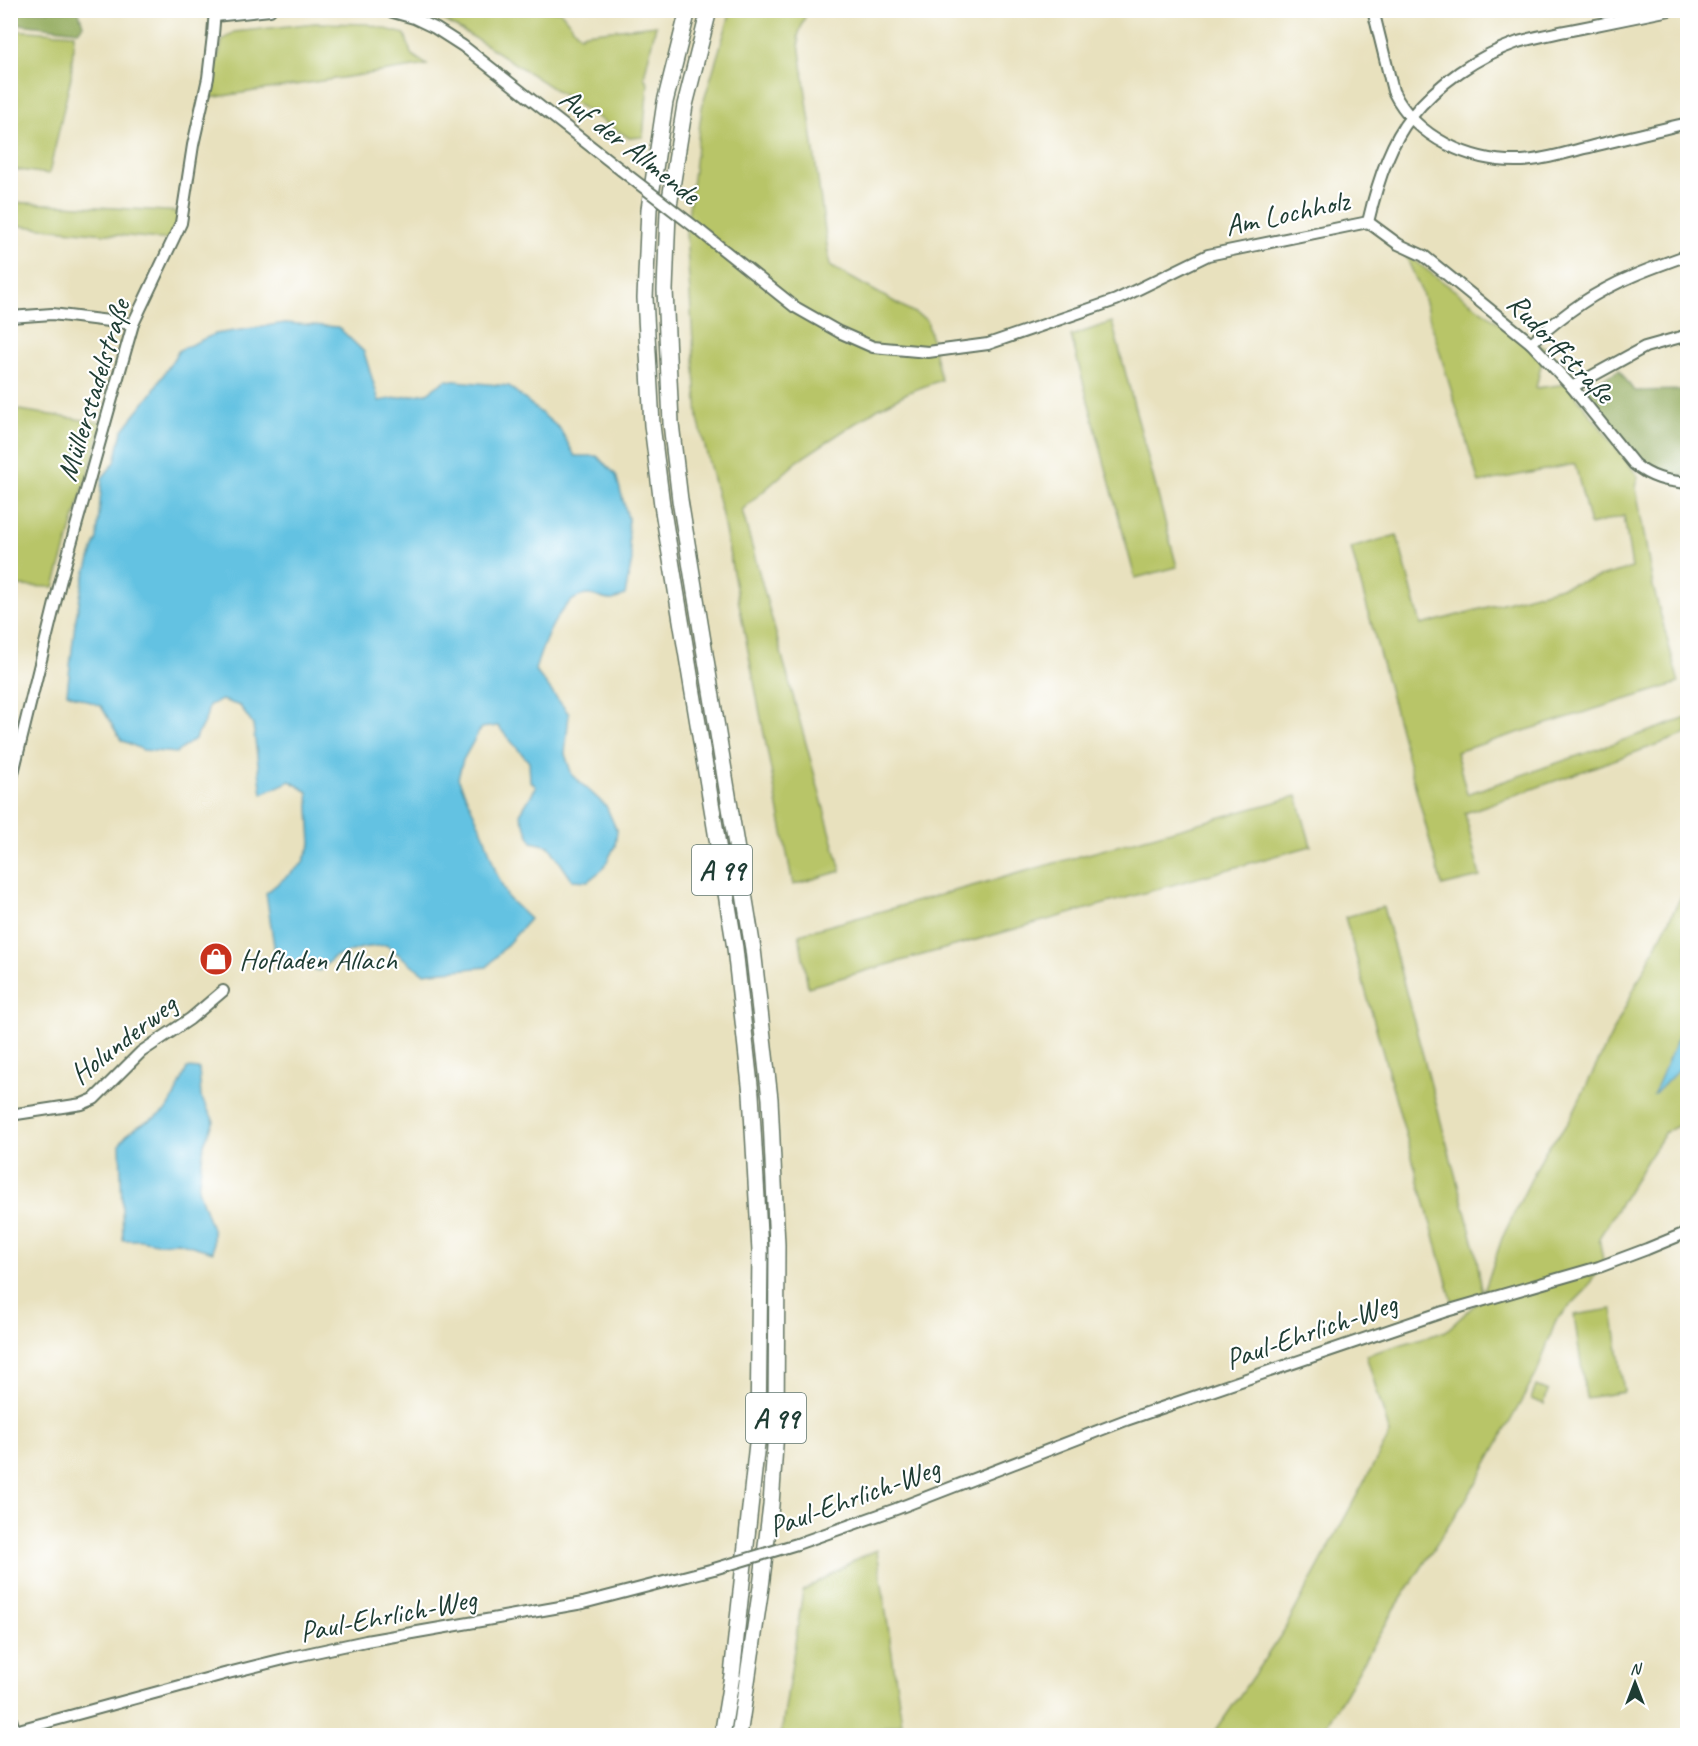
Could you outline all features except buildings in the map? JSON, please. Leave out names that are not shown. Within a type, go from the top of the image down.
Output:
[{"type":"highway","name":"A 99","points":[[688,10],[665,102],[649,209],[645,298],[652,425],[662,505],[735,948],[751,1094],[759,1229],[758,1434],[732,1676],[722,1736]]},
{"type":"highway","name":"A 99","points":[[709,10],[685,105],[668,212],[665,290],[671,423],[680,500],[753,949],[770,1099],[777,1245],[776,1431],[771,1505],[739,1736]]},
{"type":"street","points":[[215,13],[270,10]]},
{"type":"street","name":"Auf der Allmende","points":[[386,10],[414,18],[463,46],[795,307],[839,332]]},
{"type":"street","points":[[1373,10],[1393,91],[1399,103],[1433,137],[1470,155],[1523,161],[1688,123]]},
{"type":"street","name":"Am Lochholz","points":[[839,332],[873,347],[905,351],[928,352],[988,344],[1116,300],[1208,255],[1368,222],[1372,203],[1399,135],[1411,117],[1454,77],[1497,50],[1548,34],[1670,10]]},
{"type":"street","name":"Müllerstadelstraße","points":[[10,785],[60,583],[133,324],[181,223],[193,145],[208,78],[215,13]]},
{"type":"street","name":"Rudorffstraße","points":[[1368,222],[1398,244],[1424,256],[1532,343],[1572,387],[1634,464],[1652,477],[1688,483]]},
{"type":"street","points":[[1532,343],[1575,308],[1611,286],[1647,269],[1688,255]]},
{"type":"street","points":[[10,317],[52,314],[133,324]]},
{"type":"street","points":[[1572,387],[1645,348],[1688,335]]},
{"type":"street","name":"Holunderweg","points":[[10,1115],[82,1104],[94,1099],[141,1052],[190,1018],[223,991]]},
{"type":"street","name":"Paul-Ehrlich-Weg","points":[[16,1733],[292,1657],[366,1641],[583,1603],[714,1569],[797,1544],[896,1509],[1126,1420],[1443,1312],[1599,1267],[1688,1232]]},
{"type":"street","points":[[10,1716],[16,1733]]},
{"type":"green space","points":[[10,11],[76,11],[79,12],[83,25],[78,31],[11,23]]},
{"type":"green space","points":[[428,11],[560,11],[580,36],[585,33],[656,25],[644,77],[648,83],[643,137],[629,138],[480,41]]},
{"type":"green space","points":[[731,11],[807,11],[798,36],[830,266],[927,320],[941,380],[909,392],[877,409],[799,460],[742,510],[841,871],[793,885],[722,515],[698,419],[686,233],[702,107]]},
{"type":"green space","points":[[315,23],[367,24],[405,34],[411,54],[427,65],[209,98],[222,41],[234,32]]},
{"type":"green space","points":[[11,30],[74,34],[71,77],[49,174],[11,169]]},
{"type":"green space","points":[[11,202],[182,212],[170,240],[11,225]]},
{"type":"green space","points":[[1405,254],[1521,339],[1545,347],[1536,388],[1567,384],[1638,476],[1636,488],[1653,586],[1679,683],[1456,752],[1467,794],[1687,718],[1687,734],[1465,813],[1480,877],[1442,886],[1351,548],[1397,535],[1421,625],[1632,568],[1624,516],[1590,525],[1575,464],[1479,483],[1422,293]]},
{"type":"green space","points":[[1112,322],[1177,567],[1135,578],[1071,336]]},
{"type":"green space","points":[[1619,370],[1634,391],[1687,390],[1687,477],[1650,471],[1580,391]]},
{"type":"green space","points":[[13,409],[103,423],[54,587],[11,586],[10,431]]},
{"type":"green space","points":[[1297,796],[1311,846],[808,987],[799,934]]},
{"type":"green space","points":[[1687,885],[1687,1121],[1664,1133],[1599,1238],[1603,1260],[1586,1290],[1556,1320],[1537,1373],[1473,1488],[1394,1610],[1321,1735],[1212,1736],[1283,1632],[1390,1434],[1366,1355],[1446,1331],[1482,1298],[1453,1304],[1345,917],[1383,907],[1475,1248],[1483,1295],[1502,1238],[1545,1151],[1568,1123]]},
{"type":"green space","points":[[1612,1309],[1624,1392],[1586,1398],[1574,1315]]},
{"type":"green space","points":[[1536,1386],[1548,1391],[1544,1404],[1531,1399]]},
{"type":"green space","points":[[877,1550],[902,1723],[858,1735],[781,1735],[803,1591],[858,1558]]},
{"type":"water","points":[[285,323],[338,327],[364,352],[379,401],[427,393],[446,380],[509,386],[560,429],[575,456],[597,456],[616,475],[628,518],[632,560],[625,595],[609,600],[589,595],[579,597],[569,603],[554,624],[542,648],[535,670],[569,714],[565,754],[572,775],[606,806],[617,831],[615,846],[603,869],[588,881],[572,880],[549,846],[532,842],[520,814],[536,787],[530,780],[529,762],[498,726],[481,728],[463,760],[458,778],[484,835],[496,872],[508,898],[530,919],[487,967],[423,973],[386,945],[362,948],[334,957],[320,971],[276,959],[266,893],[302,864],[311,844],[308,792],[290,781],[262,794],[253,725],[240,706],[222,700],[209,705],[206,718],[195,739],[176,753],[143,750],[121,740],[101,706],[67,693],[75,623],[83,581],[97,538],[102,478],[115,462],[122,431],[152,393],[179,350],[215,334]]},
{"type":"water","points":[[1687,1021],[1687,1061],[1653,1096],[1678,1037]]},
{"type":"water","points":[[187,1068],[199,1069],[201,1097],[214,1121],[204,1144],[198,1189],[213,1232],[213,1252],[178,1242],[123,1240],[120,1144],[135,1128],[166,1110]]},
{"type":"place","name":"Hofladen Allach","points":[[216,959]]}]
